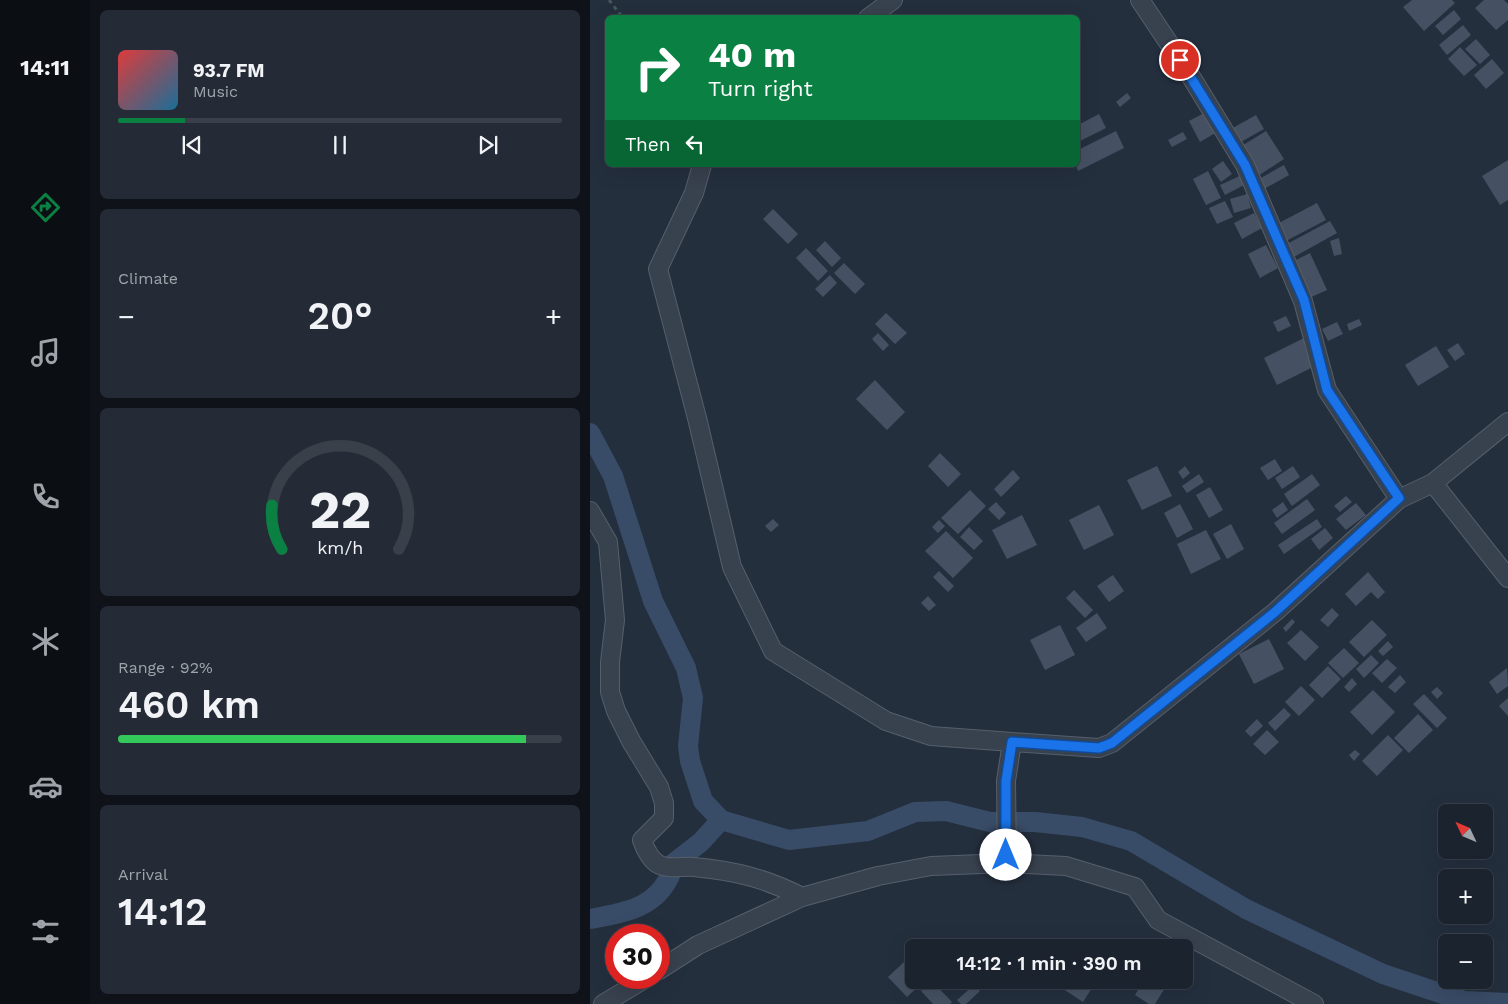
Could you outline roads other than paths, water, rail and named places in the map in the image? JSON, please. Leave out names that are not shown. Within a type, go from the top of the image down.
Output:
[{"type":"street","points":[[872,15],[893,0]]},
{"type":"street","points":[[1140,0],[1190,75],[1245,165],[1304,300],[1327,390],[1399,498]]},
{"type":"street","points":[[701,167],[694,193],[658,269],[698,422],[732,566],[773,651],[886,721],[930,736],[1099,748],[1112,743],[1275,612],[1399,498],[1433,483],[1508,422]]},
{"type":"street","points":[[1433,483],[1508,578]]},
{"type":"street","points":[[590,511],[608,542],[615,620],[610,662],[610,692],[616,711],[659,787],[664,803],[664,818],[642,840],[644,849],[655,862],[662,866],[692,867],[742,874],[776,883],[802,896]]},
{"type":"street","points":[[1006,859],[1006,781],[1012,742]]},
{"type":"street","points":[[670,963],[698,945],[802,896],[878,876],[931,866],[1006,859],[1066,866],[1135,887],[1158,920],[1314,1004]]},
{"type":"street","points":[[603,1004],[628,989]]},
{"type":"waterway","points":[[590,433],[613,476],[653,601],[686,668],[693,698],[688,746],[690,761],[703,801],[721,820],[789,840],[868,831],[915,812],[946,811],[990,822],[1035,822],[1082,827],[1131,841],[1246,909],[1383,974],[1464,1001],[1508,1003]]},
{"type":"waterway","points":[[674,863],[701,842],[721,820]]},
{"type":"waterway","points":[[590,919],[638,907],[657,894],[665,885],[671,873]]}]
